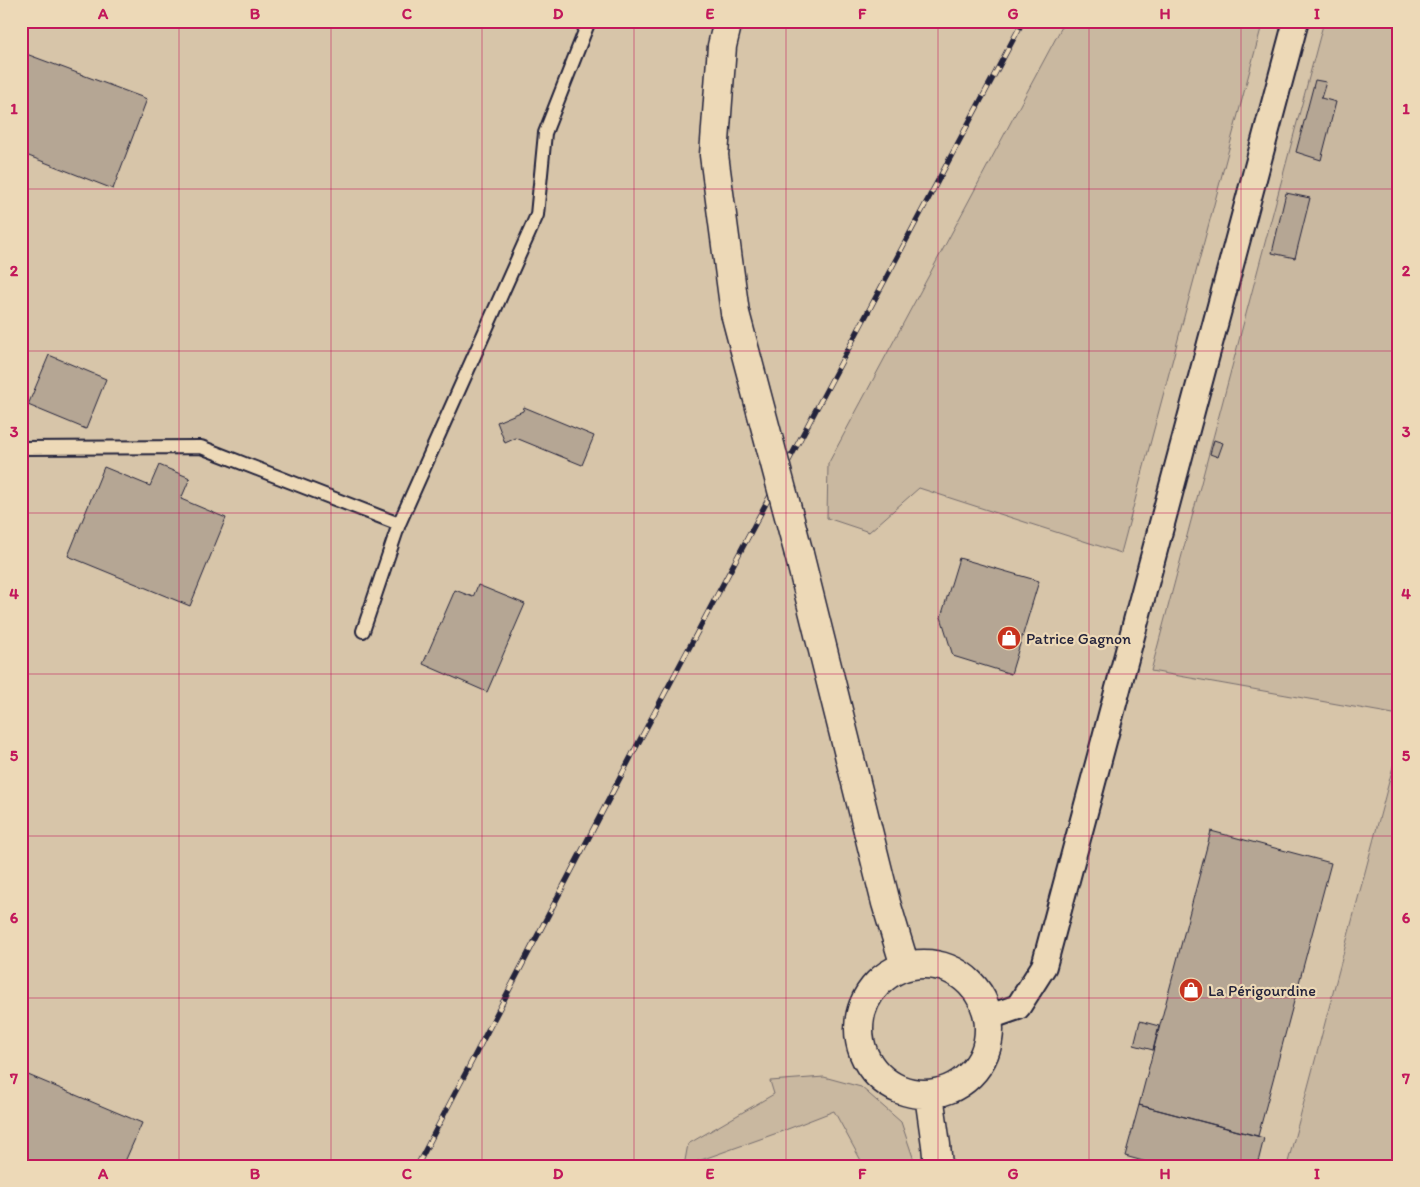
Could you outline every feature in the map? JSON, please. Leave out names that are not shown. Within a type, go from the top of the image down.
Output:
[{"type":"main road","points":[[728,21],[722,46],[714,155],[735,313],[799,554],[886,903],[905,966]]},
{"type":"main road","points":[[927,963],[948,968],[967,979],[981,996],[989,1017],[989,1039],[982,1060],[973,1072],[968,1078],[950,1090],[929,1095],[908,1093],[888,1084],[872,1070],[862,1051],[858,1030],[861,1010],[871,990],[886,975],[905,966],[927,963]]},
{"type":"main road","points":[[929,1095],[938,1166]]},
{"type":"street","points":[[989,1017],[1018,1006],[1044,966],[1296,21]]},
{"type":"lane","points":[[363,631],[399,524],[537,215],[545,133],[589,21]]},
{"type":"lane","points":[[21,448],[201,447],[399,524]]},
{"type":"shaded area","points":[[21,21],[1324,21],[1151,671],[1399,715],[1399,744],[1287,1166],[21,1166]]},
{"type":"shaded area","points":[[1065,21],[1263,21],[1121,553],[919,488],[869,532],[827,518],[828,464]]},
{"type":"shaded area","points":[[1324,21],[1399,21],[1399,715],[1151,671]]},
{"type":"shaded area","points":[[1399,744],[1399,1166],[1287,1166]]},
{"type":"shaded area","points":[[824,1077],[861,1087],[901,1122],[916,1166],[864,1166],[834,1111],[684,1166],[688,1144],[774,1094],[770,1081]]},
{"type":"building","points":[[21,52],[147,99],[113,189],[21,153]]},
{"type":"building","points":[[1315,80],[1326,82],[1321,98],[1336,102],[1321,160],[1296,152]]},
{"type":"building","points":[[1286,193],[1310,198],[1295,258],[1272,253]]},
{"type":"building","points":[[49,355],[106,379],[86,429],[28,405]]},
{"type":"building","points":[[524,407],[594,436],[582,465],[516,438],[505,443],[497,422],[523,411]]},
{"type":"building","points":[[1214,440],[1223,443],[1218,457],[1210,454]]},
{"type":"building","points":[[159,465],[190,478],[181,499],[226,518],[190,606],[68,556],[104,467],[150,486]]},
{"type":"building","points":[[959,558],[1039,581],[1011,674],[953,656],[941,617]]},
{"type":"building","points":[[478,585],[525,604],[487,692],[423,664],[455,590],[473,597]]},
{"type":"building","points":[[1211,831],[1331,863],[1258,1136],[1139,1105]]},
{"type":"building","points":[[1140,1021],[1159,1026],[1153,1050],[1134,1045]]},
{"type":"building","points":[[21,1072],[142,1123],[123,1166],[21,1166]]},
{"type":"building","points":[[1139,1105],[1264,1138],[1257,1166],[1161,1166],[1125,1156]]},
{"type":"railway","points":[[417,1166],[633,753],[1023,21]]},
{"type":"place","name":"Patrice Gagnon","points":[[1009,638]]},
{"type":"place","name":"La Périgourdine","points":[[1191,990]]}]
